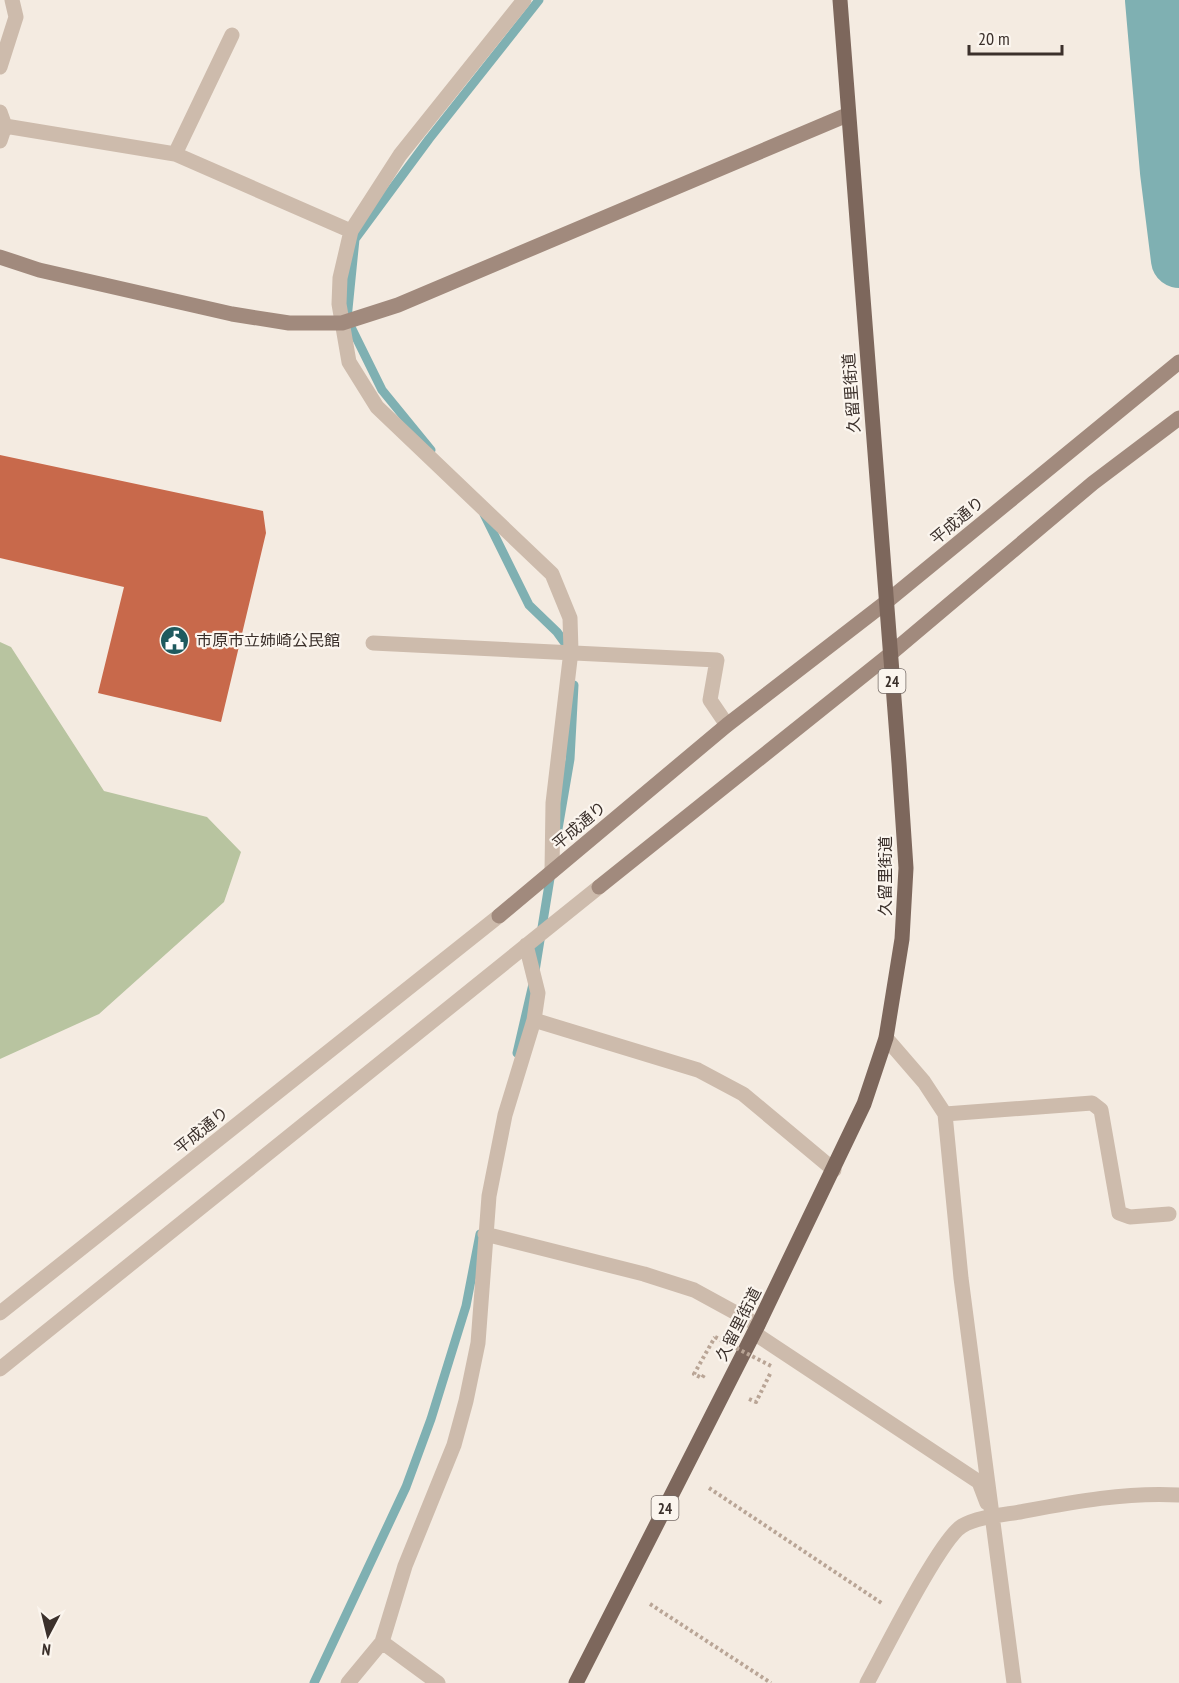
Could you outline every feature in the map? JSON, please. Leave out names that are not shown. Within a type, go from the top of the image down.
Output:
[{"type":"main road","name":"久留里街道","points":[[576,1683],[756,1329],[864,1104],[886,1038],[902,939],[906,868],[840,0]]},
{"type":"street","points":[[0,67],[16,17],[12,0]]},
{"type":"street","points":[[524,0],[400,155],[351,231],[340,278],[339,304],[349,362],[377,407],[552,574],[570,618],[571,651],[553,804],[552,871]]},
{"type":"street","points":[[175,154],[232,35]]},
{"type":"street","points":[[0,257],[39,270],[232,314],[289,323],[342,323],[409,300],[847,115]]},
{"type":"street","points":[[0,141],[3,119],[175,154],[351,231]]},
{"type":"street","name":"平成通り","points":[[0,1313],[499,916],[728,725],[885,603],[1094,429],[1179,363]]},
{"type":"street","points":[[0,1369],[889,655],[1093,483],[1179,418]]},
{"type":"street","points":[[373,644],[571,651],[717,660],[710,700],[728,725]]},
{"type":"street","points":[[348,1683],[382,1642],[405,1566],[454,1445],[466,1401],[478,1343],[489,1196],[505,1115],[534,1020],[538,993],[526,945]]},
{"type":"street","points":[[534,1020],[698,1070],[743,1094],[834,1170]]},
{"type":"street","points":[[886,1038],[924,1082],[945,1114],[961,1278],[1014,1683]]},
{"type":"street","points":[[945,1114],[1092,1103],[1101,1110],[1119,1214],[1130,1217],[1170,1214]]},
{"type":"street","points":[[485,1234],[644,1274],[694,1290],[756,1329],[979,1482],[993,1517]]},
{"type":"street","points":[[867,1683],[943,1548],[961,1526],[993,1517],[1103,1496],[1142,1493],[1179,1495]]},
{"type":"street","points":[[382,1642],[438,1683]]},
{"type":"path","points":[[708,1368],[702,1378],[694,1374],[714,1337],[773,1367],[756,1402],[749,1399]]},
{"type":"path","points":[[709,1488],[904,1617]]},
{"type":"path","points":[[650,1604],[771,1683]]},
{"type":"green space","points":[[0,642],[11,647],[104,791],[207,817],[241,852],[224,902],[99,1014],[0,1059]]},
{"type":"building","name":"市原市立姉崎公民館","points":[[0,455],[263,511],[266,533],[221,722],[98,693],[124,587],[0,558]]},
{"type":"waterway","points":[[431,450],[382,390],[347,319],[355,239],[429,139],[539,0]]},
{"type":"waterway","points":[[1153,0],[1168,172],[1179,260]]},
{"type":"waterway","points":[[484,514],[529,605],[557,632],[570,650]]},
{"type":"waterway","points":[[558,829],[570,759],[574,685]]},
{"type":"waterway","points":[[535,971],[551,872]]},
{"type":"waterway","points":[[517,1053],[533,984]]},
{"type":"waterway","points":[[314,1683],[406,1487],[431,1419],[466,1306],[480,1234]]},
{"type":"place","name":"市原市立姉崎公民館","points":[[175,640]]}]
